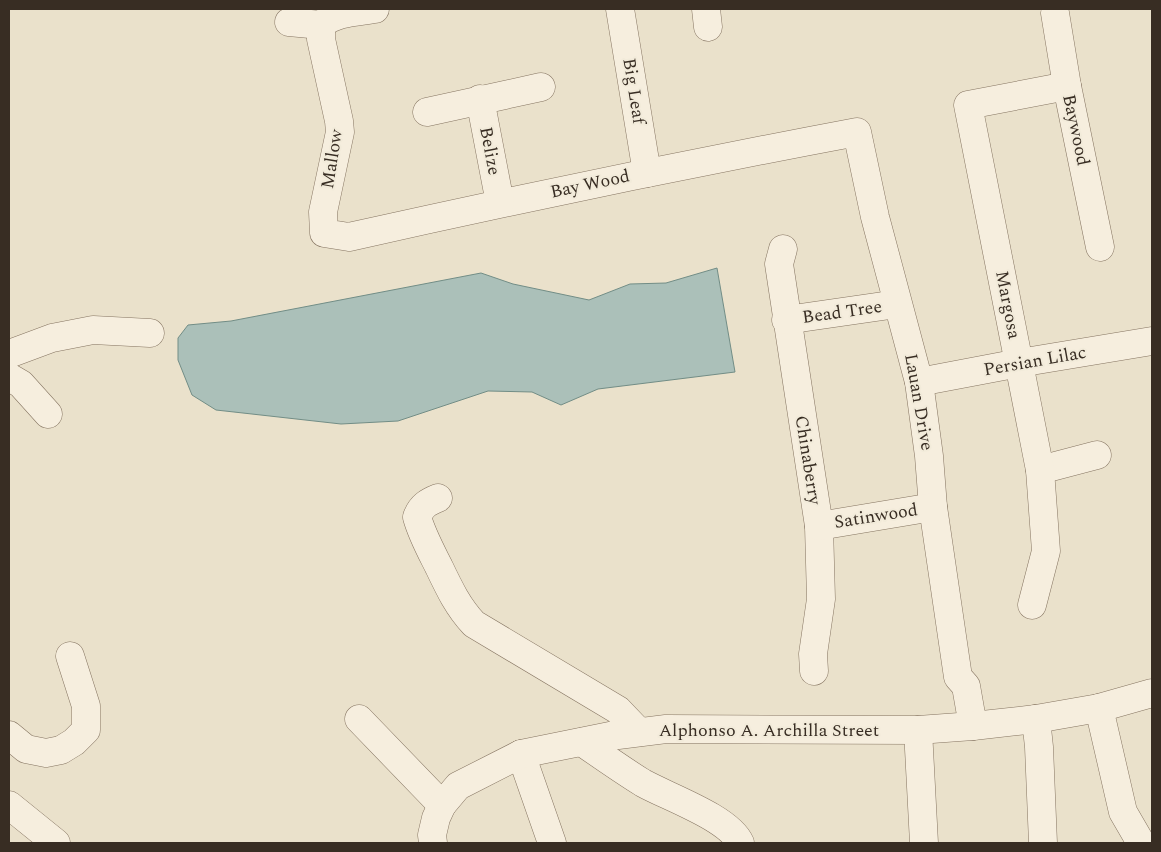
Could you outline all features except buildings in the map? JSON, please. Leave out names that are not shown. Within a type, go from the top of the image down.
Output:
[{"type":"street","points":[[288,22],[321,25],[334,16],[375,9]]},
{"type":"street","name":"Big Leaf","points":[[620,9],[647,173]]},
{"type":"street","name":"Baywood","points":[[1055,13],[1067,86],[1100,247]]},
{"type":"street","name":"Mallow","points":[[321,25],[321,39],[340,132],[323,212],[324,233]]},
{"type":"street","name":"Margosa","points":[[1032,605],[1046,551],[1040,470],[968,105],[1067,86]]},
{"type":"street","points":[[427,112],[541,87]]},
{"type":"street","name":"Belize","points":[[480,99],[500,203]]},
{"type":"street","name":"Bay Wood","points":[[324,233],[349,237],[500,203],[857,132]]},
{"type":"street","name":"Lauan Drive","points":[[857,132],[875,216],[919,382],[929,456],[933,507],[958,677],[966,686],[964,726]]},
{"type":"street","name":"Chinaberry","points":[[783,249],[779,264],[786,320],[819,526],[821,599],[813,654],[814,671]]},
{"type":"street","name":"Bead Tree","points":[[786,320],[897,304]]},
{"type":"street","points":[[9,354],[52,338],[93,330],[150,333]]},
{"type":"street","name":"Persian Lilac","points":[[919,382],[1152,341]]},
{"type":"street","points":[[9,377],[21,384],[48,414]]},
{"type":"street","points":[[1040,470],[1097,455]]},
{"type":"street","points":[[438,498],[427,503],[417,517],[427,544],[454,599],[465,614],[474,624],[618,710],[639,732]]},
{"type":"street","name":"Satinwood","points":[[819,526],[933,507]]},
{"type":"street","points":[[9,735],[26,748],[46,753],[61,750],[74,742],[86,730],[86,706],[70,656]]},
{"type":"street","name":"Alphonso A. Archilla Street","points":[[433,843],[432,835],[436,818],[442,805],[458,786],[521,754],[610,736],[666,729],[918,730],[964,726],[1036,719],[1108,706],[1152,693]]},
{"type":"street","points":[[1108,706],[1122,812],[1142,843]]},
{"type":"street","points":[[359,719],[442,805]]},
{"type":"street","points":[[1036,719],[1039,747],[1042,843]]},
{"type":"street","points":[[918,730],[924,843]]},
{"type":"street","points":[[582,742],[644,783],[720,823],[740,843]]},
{"type":"street","points":[[521,754],[552,843]]},
{"type":"street","points":[[9,806],[56,843]]},
{"type":"water","points":[[717,268],[735,372],[598,389],[561,405],[532,392],[488,391],[398,421],[341,424],[216,410],[192,395],[178,360],[178,338],[188,325],[231,321],[481,273],[513,284],[589,300],[630,284],[666,283]]}]
